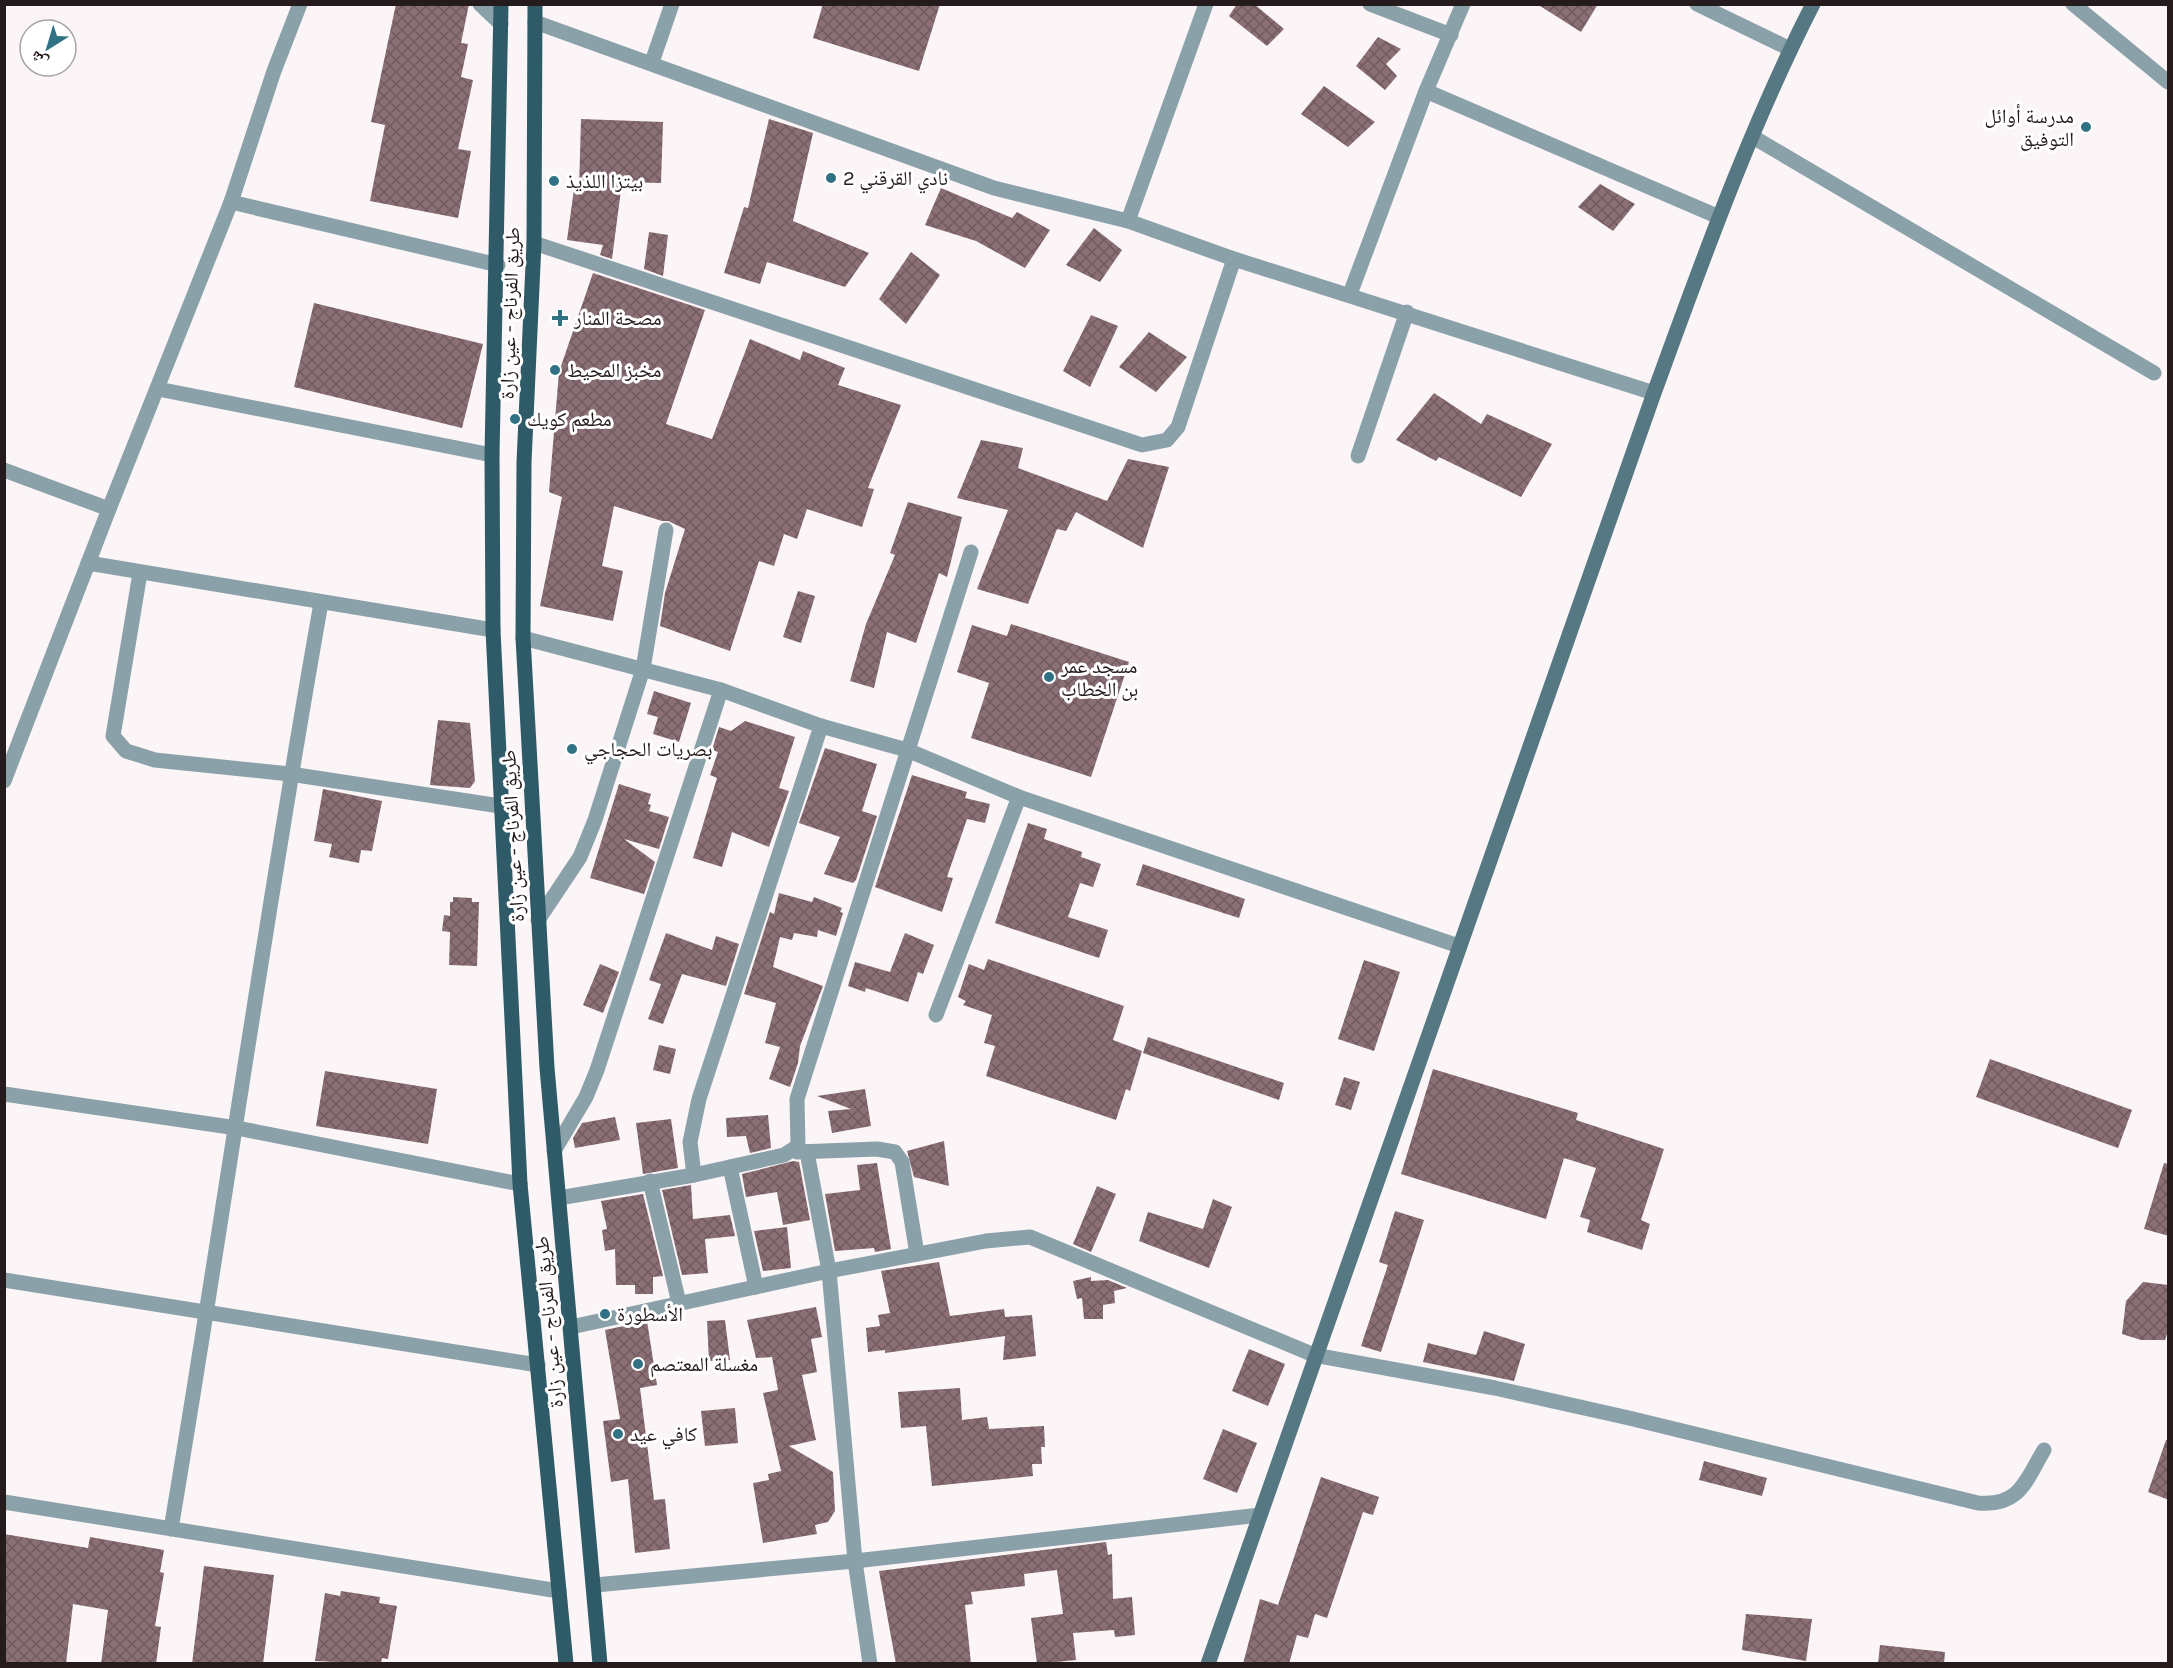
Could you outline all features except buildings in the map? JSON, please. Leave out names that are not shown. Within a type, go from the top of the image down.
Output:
[{"type":"main road","name":"طريق الفرناج - عين زارة","points":[[501,4],[498,265],[492,454],[493,630],[500,806],[513,1000],[520,1184],[566,1664]]},
{"type":"main road","name":"طريق الفرناج - عين زارة","points":[[535,4],[534,243],[524,462],[524,638],[538,920],[554,1151],[595,1585],[600,1664]]},
{"type":"street","points":[[4,781],[231,202],[274,71],[300,4]]},
{"type":"street","points":[[480,4],[501,24]]},
{"type":"street","points":[[652,62],[672,4]]},
{"type":"street","points":[[1128,221],[1206,4]]},
{"type":"street","points":[[1370,4],[1451,35]]},
{"type":"street","points":[[1350,294],[1426,91],[1463,4]]},
{"type":"street","points":[[1697,4],[1790,49]]},
{"type":"street","points":[[1208,1664],[1314,1355],[1654,393],[1719,217],[1790,49],[1813,4]]},
{"type":"street","points":[[2073,4],[2169,82]]},
{"type":"street","points":[[535,22],[652,62],[994,188],[1128,221],[1234,259],[1407,312],[1654,393]]},
{"type":"street","points":[[1426,91],[1719,217]]},
{"type":"street","points":[[1753,137],[2154,373]]},
{"type":"street","points":[[231,202],[498,265]]},
{"type":"street","points":[[534,243],[1142,446],[1167,440],[1178,427],[1234,259]]},
{"type":"street","points":[[1358,456],[1407,312]]},
{"type":"street","points":[[158,389],[492,454]]},
{"type":"street","points":[[4,470],[109,509]]},
{"type":"street","points":[[538,920],[580,857],[595,820],[643,669],[666,531]]},
{"type":"street","points":[[870,1664],[855,1561],[829,1271],[798,1146],[800,1130],[797,1099],[971,552]]},
{"type":"street","points":[[88,563],[493,630]]},
{"type":"street","points":[[140,573],[113,736],[126,751],[155,760],[290,774],[500,806]]},
{"type":"street","points":[[171,1528],[208,1312],[290,774],[321,603]]},
{"type":"street","points":[[524,638],[721,690],[821,726],[907,750],[1019,797],[1459,946]]},
{"type":"street","points":[[554,1151],[586,1097],[597,1070],[721,690]]},
{"type":"street","points":[[694,1175],[690,1142],[699,1099],[821,726]]},
{"type":"street","points":[[936,1015],[1019,797]]},
{"type":"street","points":[[4,1094],[237,1128],[520,1184]]},
{"type":"street","points":[[559,1198],[650,1180],[694,1175],[800,1152],[877,1149],[895,1152],[902,1162],[917,1254]]},
{"type":"street","points":[[730,1167],[756,1287]]},
{"type":"street","points":[[650,1180],[679,1303]]},
{"type":"street","points":[[571,1327],[829,1271],[1013,1237],[1030,1237],[1314,1355],[1495,1388],[1618,1415],[1978,1503],[1993,1504],[2008,1499],[2020,1491],[2044,1450]]},
{"type":"street","points":[[4,1280],[538,1365]]},
{"type":"street","points":[[4,1502],[559,1591]]},
{"type":"street","points":[[595,1585],[855,1561],[1260,1515]]},
{"type":"place","name":"مدرسة أوائل التوفيق","points":[[2086,127]]},
{"type":"place","name":"نادي القرقني 2","points":[[831,178]]},
{"type":"place","name":"بيتزا اللذيذ","points":[[554,181]]},
{"type":"place","name":"مصحة المنار","points":[[560,318]]},
{"type":"place","name":"مخبز المحيط","points":[[555,370]]},
{"type":"place","name":"مطعم كويك","points":[[515,419]]},
{"type":"place","name":"مسجد عمر بن الخطاب","points":[[1049,677]]},
{"type":"place","name":"بصريات الحجاجي","points":[[572,749]]},
{"type":"place","name":"الأسطورة","points":[[605,1314]]},
{"type":"place","name":"مغسلة المعتصم","points":[[638,1364]]},
{"type":"place","name":"كافي عيد","points":[[618,1434]]}]
